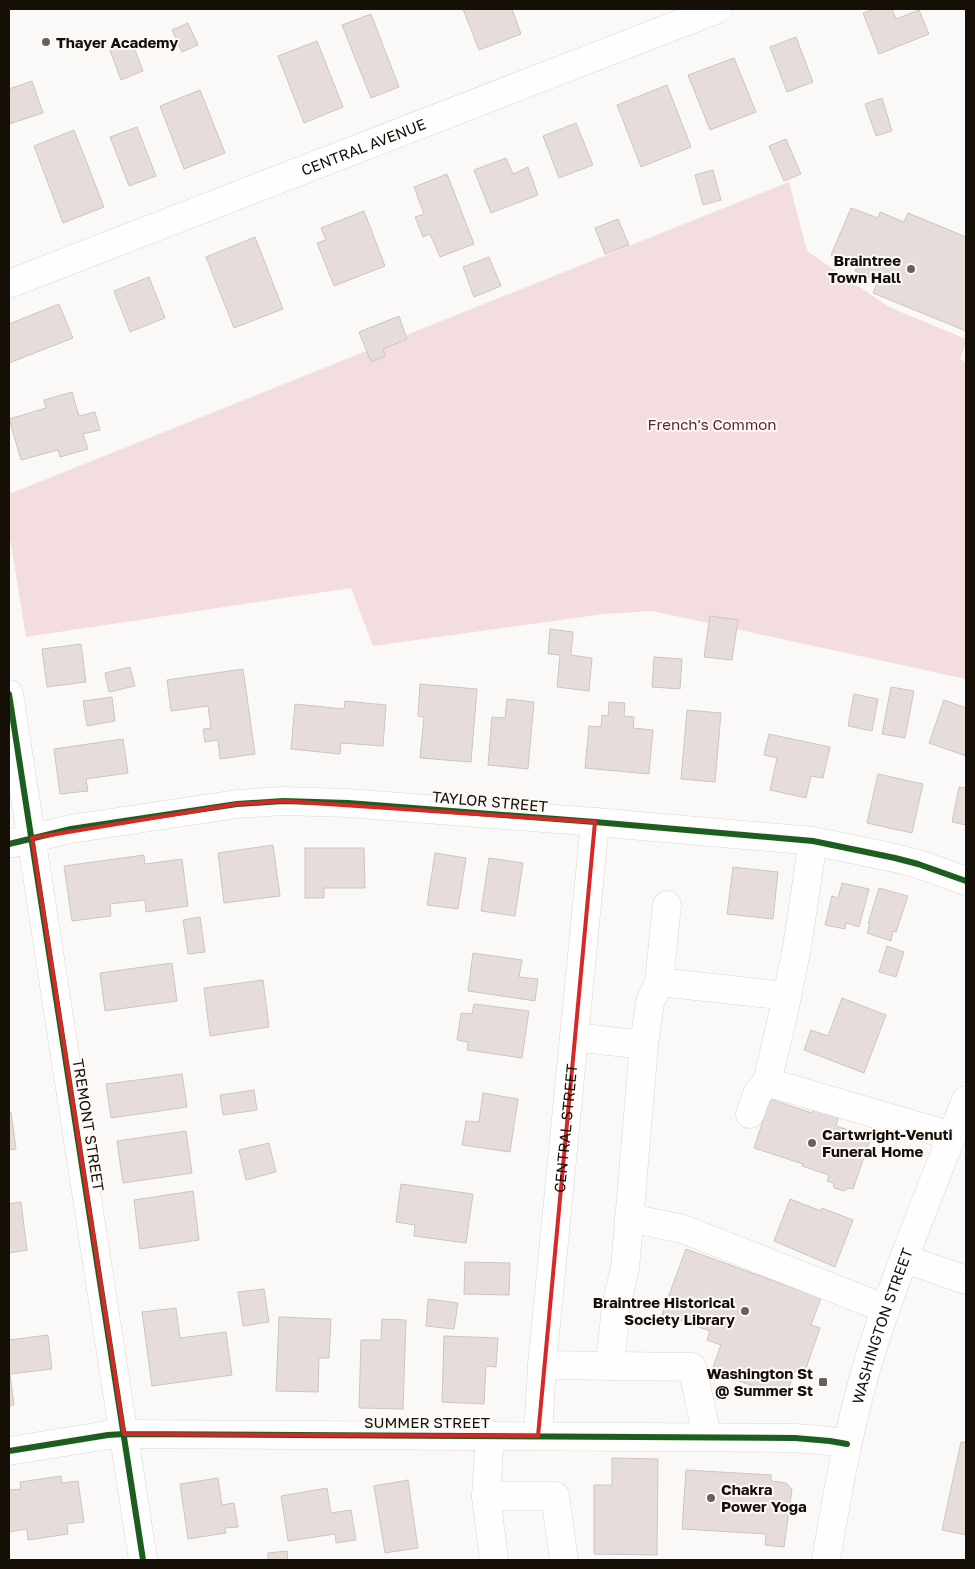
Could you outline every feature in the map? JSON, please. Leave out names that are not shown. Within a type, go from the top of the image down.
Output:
[{"type":"street","name":"CENTRAL AVENUE","points":[[9,284],[718,9]]},
{"type":"street","name":"TREMONT STREET","points":[[9,694],[20,841],[124,1434],[143,1560]]},
{"type":"street","name":"TAYLOR STREET","points":[[20,841],[71,829],[227,806],[283,801],[390,805],[813,842],[895,858],[926,866],[966,881]]},
{"type":"street","name":"CENTRAL STREET","points":[[538,1436],[542,1365],[596,822]]},
{"type":"street","points":[[750,1114],[757,1094],[767,1082],[787,996],[798,947],[813,842]]},
{"type":"street","points":[[610,1366],[616,1306],[624,1268],[644,1045],[650,1002],[659,982],[667,905]]},
{"type":"street","points":[[659,982],[787,996]]},
{"type":"street","points":[[574,1037],[644,1045]]},
{"type":"street","points":[[767,1082],[952,1136]]},
{"type":"street","name":"WASHINGTON STREET","points":[[826,1560],[846,1444],[870,1357],[886,1309],[966,1100]]},
{"type":"street","points":[[629,1218],[683,1229],[886,1309]]},
{"type":"street","points":[[905,1259],[966,1280]]},
{"type":"street","points":[[542,1365],[692,1367],[704,1422],[704,1437]]},
{"type":"street","name":"SUMMER STREET","points":[[9,1451],[124,1434],[795,1438],[846,1444]]},
{"type":"street","points":[[490,1435],[486,1496],[494,1560]]},
{"type":"street","points":[[486,1496],[555,1496],[564,1560]]},
{"type":"highlighted area","points":[[283,801],[595,822],[538,1436],[124,1434],[32,838],[237,804]]},
{"type":"green space","name":"French's Common","points":[[789,182],[807,251],[889,307],[966,339],[960,359],[966,362],[966,679],[652,611],[604,614],[373,646],[351,588],[26,637],[9,532],[9,494]]},
{"type":"building","points":[[463,9],[512,9],[521,34],[479,50]]},
{"type":"building","points":[[874,9],[892,9],[896,19],[919,10],[929,34],[879,54],[863,13]]},
{"type":"building","points":[[371,14],[399,87],[371,98],[342,25]]},
{"type":"building","points":[[188,23],[198,45],[182,52],[172,30]]},
{"type":"building","points":[[796,37],[813,82],[787,92],[770,47]]},
{"type":"building","points":[[317,41],[343,107],[304,123],[278,56]]},
{"type":"building","points":[[132,42],[143,71],[121,80],[110,50]]},
{"type":"building","points":[[734,58],[756,112],[710,130],[688,75]]},
{"type":"building","points":[[32,81],[43,113],[9,124],[9,89]]},
{"type":"building","points":[[667,85],[691,147],[641,167],[617,105]]},
{"type":"building","points":[[200,90],[225,153],[184,169],[160,106]]},
{"type":"building","points":[[882,98],[892,131],[876,136],[865,104]]},
{"type":"building","points":[[576,123],[593,165],[559,178],[543,136]]},
{"type":"building","points":[[137,127],[156,176],[129,186],[110,137]]},
{"type":"building","points":[[74,130],[104,207],[63,223],[34,146]]},
{"type":"building","points":[[786,139],[801,174],[784,181],[769,146]]},
{"type":"building","points":[[506,158],[513,174],[528,167],[538,195],[491,213],[474,170]]},
{"type":"building","points":[[713,170],[721,200],[703,205],[695,175]]},
{"type":"building","points":[[447,174],[474,244],[440,257],[430,234],[423,237],[415,217],[424,214],[414,187]]},
{"type":"building","name":"Braintree Town Hall","points":[[851,208],[878,218],[880,212],[904,222],[908,213],[966,237],[966,331],[873,293],[878,281],[855,271],[857,266],[831,255]]},
{"type":"building","points":[[364,211],[385,266],[334,286],[317,243],[326,240],[321,228]]},
{"type":"building","points":[[618,219],[629,245],[605,254],[595,228]]},
{"type":"building","points":[[255,237],[283,309],[234,328],[206,257]]},
{"type":"building","points":[[489,257],[501,286],[474,297],[463,267]]},
{"type":"building","points":[[149,277],[165,318],[130,332],[114,291]]},
{"type":"building","points":[[59,304],[73,338],[9,363],[9,324]]},
{"type":"building","points":[[399,316],[407,339],[383,349],[385,356],[371,362],[359,332]]},
{"type":"building","points":[[72,392],[79,416],[95,412],[100,430],[83,434],[88,449],[60,457],[58,450],[21,460],[9,419],[46,408],[44,400]]},
{"type":"building","points":[[710,616],[738,620],[732,660],[704,657]]},
{"type":"building","points":[[550,629],[573,632],[571,655],[592,658],[589,691],[557,687],[560,655],[548,654]]},
{"type":"building","points":[[81,644],[86,682],[47,687],[42,649]]},
{"type":"building","points":[[654,657],[682,659],[680,689],[652,687]]},
{"type":"building","points":[[130,667],[135,686],[109,692],[105,673]]},
{"type":"building","points":[[243,669],[255,754],[220,759],[218,740],[205,742],[203,729],[211,728],[208,706],[171,711],[167,680]]},
{"type":"building","points":[[420,684],[477,689],[471,762],[420,758],[424,717],[418,716]]},
{"type":"building","points":[[891,687],[914,691],[905,738],[882,734]]},
{"type":"building","points":[[854,694],[878,699],[872,731],[848,726]]},
{"type":"building","points":[[112,697],[115,721],[87,726],[83,701]]},
{"type":"building","points":[[507,699],[534,702],[528,769],[488,765],[492,717],[505,718]]},
{"type":"building","points":[[944,700],[966,708],[966,756],[929,743]]},
{"type":"building","points":[[345,701],[386,705],[383,746],[341,743],[340,754],[291,749],[295,704],[344,709]]},
{"type":"building","points":[[609,702],[625,703],[624,716],[634,717],[633,728],[653,730],[649,774],[585,768],[589,726],[601,727],[602,715],[608,716]]},
{"type":"building","points":[[687,710],[721,713],[715,782],[681,779]]},
{"type":"building","points":[[769,734],[830,747],[823,778],[811,776],[806,798],[770,790],[777,758],[764,755]]},
{"type":"building","points":[[123,739],[128,773],[86,779],[88,791],[60,794],[54,749]]},
{"type":"building","points":[[878,774],[923,784],[912,833],[867,823]]},
{"type":"building","points":[[959,787],[966,788],[966,825],[952,822]]},
{"type":"building","points":[[273,845],[280,896],[224,903],[218,853]]},
{"type":"building","points":[[305,848],[364,848],[365,888],[324,888],[324,898],[305,898]]},
{"type":"building","points":[[435,853],[466,858],[458,909],[427,905]]},
{"type":"building","points":[[144,855],[145,864],[182,859],[188,906],[146,912],[145,900],[110,904],[111,916],[72,921],[64,866]]},
{"type":"building","points":[[489,858],[523,863],[515,916],[481,911]]},
{"type":"building","points":[[733,867],[778,872],[773,919],[727,914]]},
{"type":"building","points":[[842,883],[869,889],[859,927],[846,923],[845,929],[825,925],[832,896],[838,898]]},
{"type":"building","points":[[879,888],[908,896],[896,932],[893,931],[891,941],[867,933]]},
{"type":"building","points":[[200,917],[205,952],[188,954],[183,920]]},
{"type":"building","points":[[887,946],[904,952],[896,977],[879,972]]},
{"type":"building","points":[[473,953],[522,960],[519,977],[538,979],[535,1001],[468,991]]},
{"type":"building","points":[[172,963],[177,1001],[105,1011],[100,973]]},
{"type":"building","points":[[263,980],[269,1027],[210,1036],[204,988]]},
{"type":"building","points":[[842,998],[886,1015],[864,1073],[804,1050],[811,1030],[828,1036]]},
{"type":"building","points":[[474,1004],[529,1011],[522,1058],[467,1050],[468,1042],[457,1040],[461,1013],[472,1014]]},
{"type":"building","points":[[182,1074],[187,1107],[111,1118],[106,1084]]},
{"type":"building","points":[[254,1090],[257,1110],[223,1115],[220,1095]]},
{"type":"building","points":[[483,1093],[518,1099],[510,1152],[462,1145],[466,1121],[479,1122]]},
{"type":"building","name":"Cartwright-Venuti Funeral Home","points":[[770,1099],[812,1113],[814,1107],[839,1115],[836,1126],[871,1137],[853,1189],[849,1188],[844,1191],[834,1188],[833,1183],[827,1181],[829,1175],[802,1166],[803,1164],[754,1148]]},
{"type":"building","points":[[11,1112],[16,1149],[9,1150],[9,1113]]},
{"type":"building","points":[[186,1131],[192,1173],[123,1183],[117,1141]]},
{"type":"building","points":[[269,1143],[276,1172],[246,1180],[239,1150]]},
{"type":"building","points":[[401,1184],[473,1194],[466,1243],[414,1236],[415,1225],[396,1222]]},
{"type":"building","points":[[193,1191],[199,1240],[140,1249],[134,1200]]},
{"type":"building","points":[[790,1199],[821,1211],[822,1208],[853,1220],[835,1267],[774,1241]]},
{"type":"building","points":[[21,1202],[27,1250],[9,1253],[9,1204]]},
{"type":"building","points":[[686,1249],[821,1298],[811,1325],[820,1328],[804,1374],[795,1371],[785,1398],[723,1375],[724,1371],[713,1367],[721,1345],[707,1340],[710,1331],[662,1314]]},
{"type":"building","points":[[465,1262],[510,1263],[509,1295],[464,1294]]},
{"type":"building","points":[[264,1289],[269,1322],[243,1326],[238,1292]]},
{"type":"building","points":[[428,1299],[458,1303],[454,1329],[426,1326]]},
{"type":"building","points":[[176,1308],[180,1338],[226,1332],[232,1375],[152,1386],[142,1312]]},
{"type":"building","points":[[279,1317],[331,1319],[329,1358],[319,1358],[318,1392],[276,1391]]},
{"type":"building","points":[[382,1319],[406,1320],[403,1409],[359,1408],[361,1340],[381,1340]]},
{"type":"building","points":[[48,1335],[52,1369],[10,1374],[14,1405],[9,1406],[9,1340]]},
{"type":"building","points":[[444,1336],[498,1338],[496,1367],[486,1366],[484,1404],[442,1402]]},
{"type":"building","points":[[961,1442],[966,1443],[966,1535],[942,1530]]},
{"type":"building","points":[[612,1458],[658,1459],[657,1555],[594,1554],[594,1485],[612,1485]]},
{"type":"building","points":[[686,1470],[771,1475],[771,1481],[786,1483],[792,1489],[784,1547],[765,1545],[766,1534],[682,1529]]},
{"type":"building","points":[[61,1476],[62,1483],[78,1481],[84,1522],[67,1524],[68,1534],[28,1540],[27,1529],[9,1532],[9,1490],[21,1489],[20,1482]]},
{"type":"building","points":[[218,1478],[222,1505],[234,1503],[238,1527],[225,1528],[226,1533],[188,1539],[180,1484]]},
{"type":"building","points":[[408,1480],[418,1548],[385,1553],[374,1486]]},
{"type":"building","points":[[327,1488],[331,1513],[351,1510],[356,1540],[336,1543],[335,1534],[288,1541],[281,1496]]},
{"type":"building","points":[[287,1551],[288,1560],[268,1560],[268,1553]]},
{"type":"cycle path","points":[[9,694],[143,1560]]},
{"type":"cycle path","points":[[9,844],[71,829],[237,804],[283,801],[348,803],[813,841],[918,864],[966,881]]},
{"type":"cycle path","points":[[9,1451],[124,1434],[795,1438],[847,1444]]},
{"type":"place","name":"Thayer Academy","points":[[46,42]]},
{"type":"place","name":"Braintree Town Hall","points":[[911,269]]},
{"type":"place","name":"Cartwright-Venuti Funeral Home","points":[[812,1143]]},
{"type":"place","name":"Braintree Historical Society Library","points":[[745,1311]]},
{"type":"place","name":"Washington St @ Summer St","points":[[823,1382]]},
{"type":"place","name":"Chakra Power Yoga","points":[[711,1498]]}]
